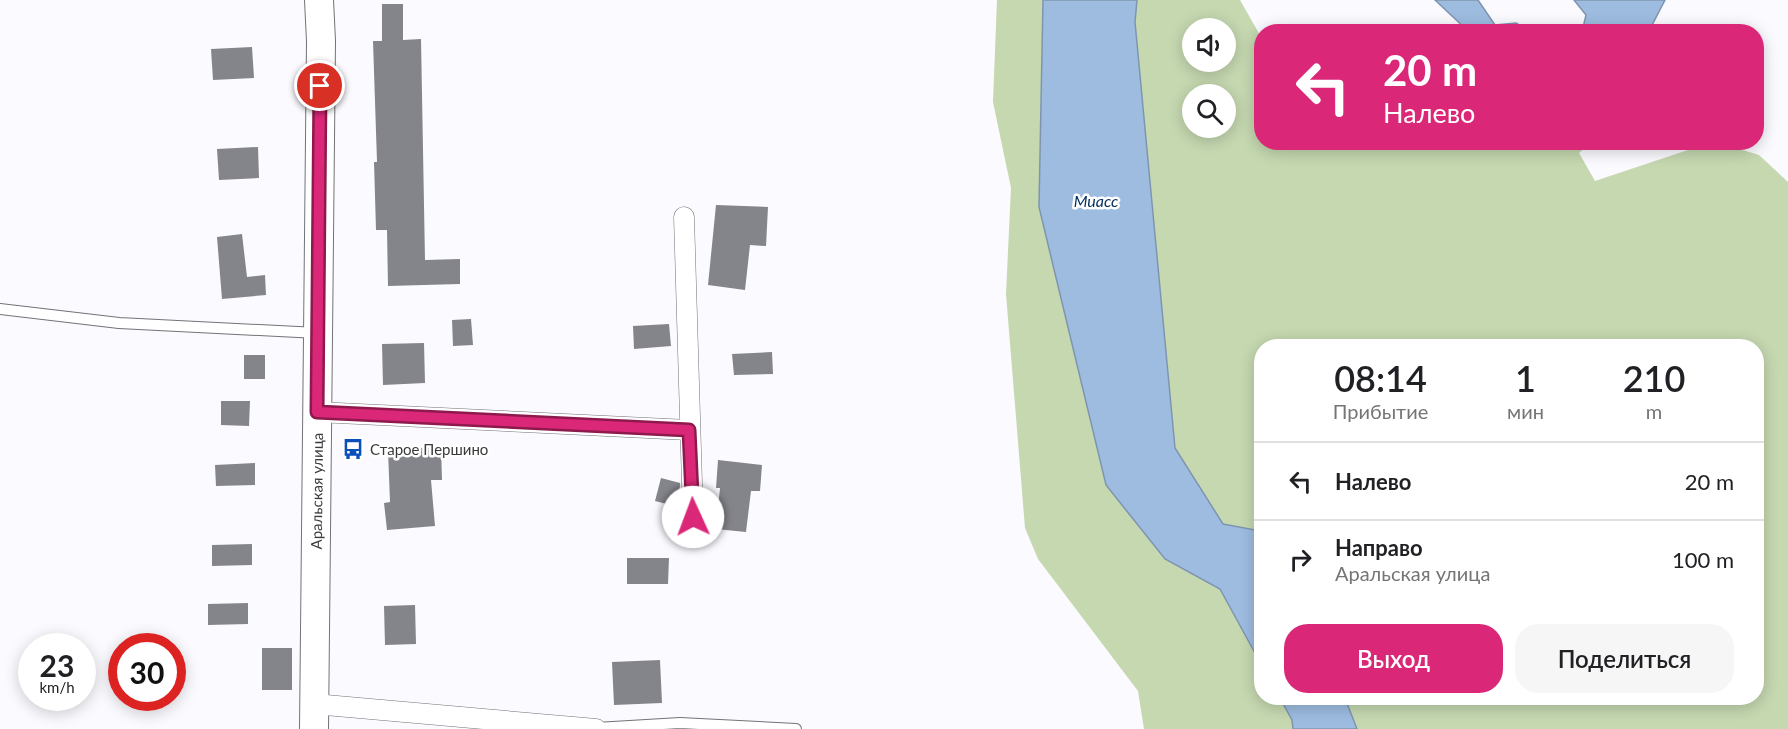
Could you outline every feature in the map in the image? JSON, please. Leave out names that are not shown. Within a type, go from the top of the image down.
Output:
[{"type":"street","name":"Аральская улица","points":[[314,717],[319,0]]},
{"type":"street","points":[[684,217],[693,517]]},
{"type":"street","points":[[317,412],[689,430]]},
{"type":"street","points":[[314,717],[596,729]]},
{"type":"lane","points":[[0,309],[118,323],[318,333]]},
{"type":"lane","points":[[596,729],[680,723],[796,729]]},
{"type":"green space","points":[[997,0],[1043,0],[1039,207],[1165,558],[1220,589],[1254,651],[1254,705],[1284,705],[1292,720],[1293,729],[1144,729],[1138,691],[1038,559],[1025,528],[1006,294],[1011,188],[993,102]]},
{"type":"green space","points":[[1137,0],[1240,0],[1254,25],[1254,150],[1582,150],[1579,153],[1595,181],[1688,150],[1742,150],[1759,155],[1788,182],[1788,729],[1357,729],[1348,705],[1764,705],[1764,339],[1254,339],[1254,530],[1223,525],[1175,448],[1135,22]]},
{"type":"water","name":"Миасс","points":[[1043,0],[1137,0],[1135,22],[1175,448],[1223,524],[1254,530],[1254,651],[1220,589],[1165,559],[1106,485],[1039,207]]},
{"type":"water","points":[[1435,0],[1478,0],[1494,24],[1461,24]]},
{"type":"water","points":[[1574,0],[1665,0],[1653,24],[1584,24],[1586,15]]},
{"type":"water","points":[[1284,705],[1348,705],[1357,729],[1293,729],[1292,720]]},
{"type":"building","points":[[382,4],[403,4],[403,40],[421,39],[425,260],[460,259],[460,284],[388,286],[387,230],[376,230],[374,162],[377,162],[373,41],[382,41]]},
{"type":"building","points":[[252,47],[254,78],[213,80],[211,49]]},
{"type":"building","points":[[258,147],[259,178],[219,180],[217,149]]},
{"type":"building","points":[[716,205],[768,207],[766,246],[750,245],[745,290],[708,285]]},
{"type":"building","points":[[242,234],[247,277],[265,275],[266,295],[222,299],[217,237]]},
{"type":"building","points":[[471,319],[473,345],[453,346],[452,320]]},
{"type":"building","points":[[669,324],[671,346],[634,349],[633,326]]},
{"type":"building","points":[[424,343],[425,383],[383,385],[382,344]]},
{"type":"building","points":[[772,352],[773,374],[734,375],[732,354]]},
{"type":"building","points":[[244,355],[265,355],[265,379],[244,379]]},
{"type":"building","points":[[221,401],[250,401],[249,426],[221,425]]},
{"type":"building","points":[[441,447],[442,480],[431,480],[435,526],[387,530],[384,503],[390,502],[388,450]]},
{"type":"building","points":[[718,460],[762,465],[760,491],[751,491],[746,532],[716,529],[720,488],[716,488]]},
{"type":"building","points":[[255,463],[255,485],[216,486],[215,465]]},
{"type":"building","points":[[661,478],[680,483],[679,507],[655,501]]},
{"type":"building","points":[[252,544],[252,565],[212,566],[212,545]]},
{"type":"building","points":[[627,558],[669,558],[668,584],[627,584]]},
{"type":"building","points":[[248,603],[248,624],[208,625],[208,604]]},
{"type":"building","points":[[415,605],[416,644],[385,645],[384,606]]},
{"type":"building","points":[[262,648],[292,648],[292,690],[262,690]]},
{"type":"building","points":[[660,660],[662,703],[614,705],[612,662]]},
{"type":"place","name":"Старое Першино","points":[[353,449]]},
{"type":"route","points":[[320,86],[317,412],[689,430],[693,517]]}]
